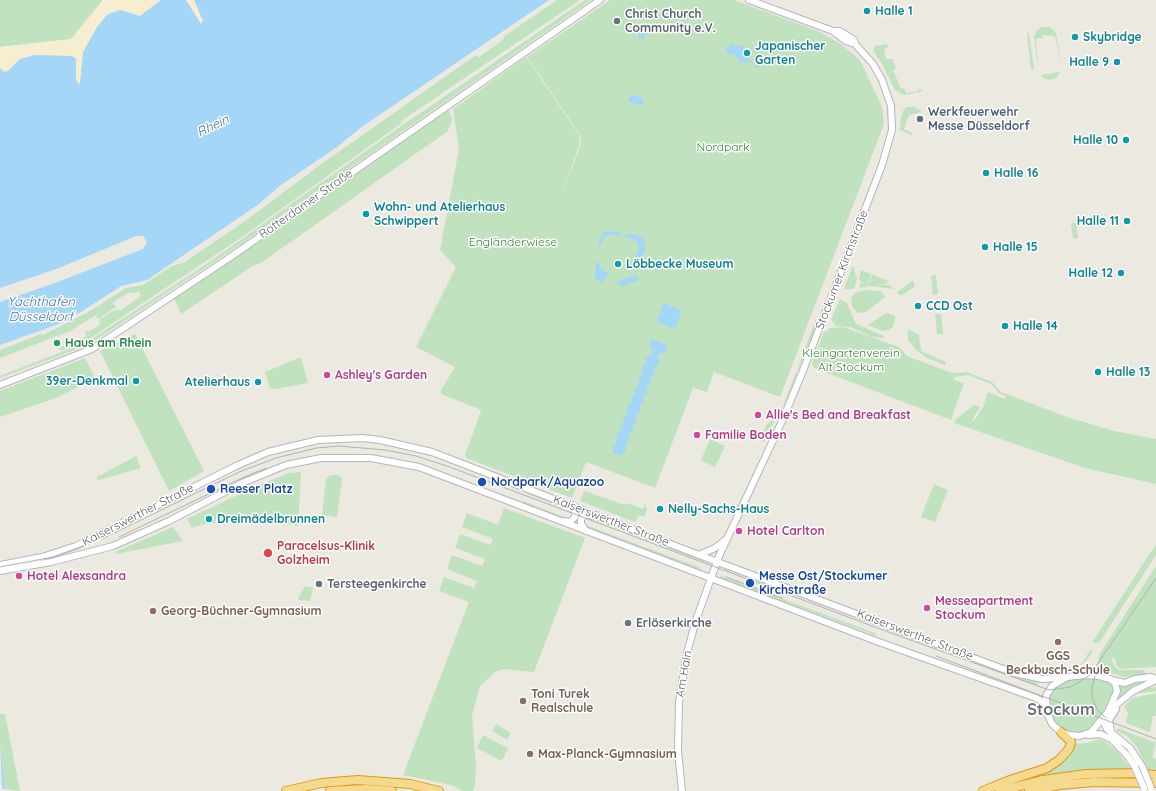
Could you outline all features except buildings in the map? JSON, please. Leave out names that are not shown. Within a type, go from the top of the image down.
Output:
[{"type":"highway","points":[[983,791],[1018,776],[1047,768],[1059,760],[1069,749],[1071,742],[1061,732]]},
{"type":"highway","points":[[1000,791],[1043,780],[1080,775],[1113,773],[1156,775]]},
{"type":"highway","points":[[286,791],[321,782],[358,780],[410,784],[439,791]]},
{"type":"highway","points":[[1030,791],[1060,785],[1094,782],[1150,789]]},
{"type":"highway","points":[[330,791],[359,789],[392,791]]},
{"type":"street","name":"Rotterdamer Straße","points":[[0,385],[92,349],[229,258],[600,0]]},
{"type":"street","name":"Stockumer Kirchstraße","points":[[716,561],[784,419],[890,141],[892,117],[884,85],[873,64],[855,44],[854,40],[840,31],[833,31],[749,0]]},
{"type":"street","name":"Kaiserswerther Straße","points":[[0,565],[48,555],[76,546],[236,466],[280,448],[318,440],[363,438],[418,448],[596,514],[699,555],[1014,672],[1043,679],[1067,677]]},
{"type":"street","name":"Kaiserswerther Straße","points":[[0,571],[51,562],[114,546],[262,474],[302,461],[321,458],[371,458],[401,462],[419,467],[587,532],[869,638],[1036,698],[1045,703]]},
{"type":"street","points":[[558,521],[570,522],[574,519],[576,512],[572,505]]},
{"type":"street","points":[[587,532],[582,527],[582,519],[586,514],[593,516],[596,514]]},
{"type":"street","points":[[699,555],[721,543],[726,538]]},
{"type":"street","points":[[720,552],[721,543]]},
{"type":"street","name":"Am Hain","points":[[682,791],[678,751],[678,702],[687,653],[716,561]]},
{"type":"street","points":[[1150,789],[1121,748],[1106,736],[1100,734],[1076,736],[1061,732],[1049,718],[1045,703],[1046,696],[1050,688],[1067,677],[1097,675],[1125,683],[1136,679],[1151,677],[1156,679]]},
{"type":"street","points":[[1086,735],[1096,728],[1107,713],[1133,691],[1156,679]]},
{"type":"street","points":[[1111,680],[1117,686],[1117,691],[1104,722],[1108,730],[1130,748],[1143,768],[1150,789]]},
{"type":"street","points":[[1111,731],[1110,718],[1118,705]]},
{"type":"green space","points":[[0,0],[103,0],[71,39],[0,47]]},
{"type":"green space","points":[[557,0],[580,0],[401,121],[402,123],[239,239],[89,339],[62,351],[59,349],[71,343],[70,341],[73,342],[86,336],[85,330],[88,332],[101,324],[99,320],[111,312],[118,309],[120,311],[141,296],[139,292],[129,293],[119,298],[113,303],[116,307],[98,319],[96,315],[70,331],[0,358],[0,350],[41,334],[43,335],[92,310],[126,288],[143,285],[172,266],[183,263],[244,222],[320,165],[476,55],[478,58],[504,39],[503,37]]},
{"type":"green space","points":[[585,0],[591,0],[241,244],[88,345],[0,378],[0,376],[87,342],[205,265],[397,129]]},
{"type":"green space","name":"Nordpark","points":[[610,0],[734,0],[820,32],[841,44],[860,60],[882,107],[884,124],[780,397],[714,372],[707,392],[693,388],[655,488],[586,462],[572,498],[466,458],[465,455],[481,411],[441,394],[441,390],[455,367],[416,347],[456,267],[440,250],[459,149],[453,109],[526,57],[580,136],[579,146],[560,199],[580,147],[581,136],[527,57]]},
{"type":"green space","points":[[1042,27],[1050,27],[1056,33],[1061,65],[1055,36],[1042,35],[1042,38],[1036,39],[1038,68],[1034,36],[1037,30]]},
{"type":"green space","points":[[1027,33],[1029,33],[1034,69],[1031,70]]},
{"type":"green space","points":[[888,44],[887,48],[884,49],[886,59],[892,59],[896,68],[893,70],[901,89],[904,88],[906,93],[919,91],[918,88],[923,91],[904,95],[895,90],[881,62],[873,51],[875,46]]},
{"type":"green space","points":[[1060,72],[1056,78],[1051,80],[1045,79],[1040,75]]},
{"type":"green space","points":[[907,107],[914,107],[922,112],[909,115],[904,129],[912,133],[913,136],[900,130],[903,111]]},
{"type":"green space","points":[[448,110],[452,119],[448,131],[261,263],[254,265],[181,314],[174,298]]},
{"type":"green space","points":[[1071,223],[1076,223],[1078,238],[1073,239]]},
{"type":"green space","points":[[852,267],[855,268],[854,271],[857,277],[855,287],[854,289],[844,289]]},
{"type":"green space","points":[[861,270],[871,274],[868,283],[861,282],[859,279]]},
{"type":"green space","points":[[872,274],[888,281],[887,284],[873,284],[890,285],[893,289],[871,286],[859,288],[860,283],[869,283]]},
{"type":"green space","points":[[936,275],[938,294],[933,295],[931,276]]},
{"type":"green space","points":[[913,280],[915,286],[902,295],[899,295],[897,292]]},
{"type":"green space","points":[[865,290],[881,291],[885,297],[866,312],[858,313],[852,307],[851,298],[855,293]]},
{"type":"green space","points":[[840,299],[847,303],[856,324],[884,336],[884,338],[872,337],[851,327],[836,326],[831,319]]},
{"type":"green space","points":[[886,313],[895,316],[893,327],[889,330],[882,331],[868,325]]},
{"type":"green space","points":[[935,314],[941,314],[943,334],[937,334]]},
{"type":"green space","points":[[816,318],[817,324],[797,370]]},
{"type":"green space","name":"Kleingartenverein Alt Stockum","points":[[843,327],[899,347],[907,356],[952,373],[967,372],[992,382],[1001,392],[1067,417],[1114,431],[1156,439],[1156,484],[1085,468],[954,423],[956,419],[974,405],[980,407],[972,420],[974,421],[983,407],[988,392],[1004,399],[1006,396],[999,393],[991,384],[968,375],[955,377],[954,380],[964,383],[951,420],[814,368],[812,364],[824,332],[831,328]]},
{"type":"green space","points":[[908,329],[919,335],[921,351],[946,362],[945,365],[927,358],[916,350],[908,340]]},
{"type":"green space","name":"Reeser Platz","points":[[135,334],[204,471],[169,491],[100,351]]},
{"type":"green space","points":[[301,357],[308,383],[275,389],[270,388],[265,372]]},
{"type":"green space","points":[[85,358],[96,379],[53,399],[0,417],[0,391]]},
{"type":"green space","points":[[796,372],[797,373],[792,388],[780,414]]},
{"type":"green space","points":[[776,417],[764,442],[760,440],[767,424]]},
{"type":"green space","points":[[710,439],[725,446],[715,467],[701,460]]},
{"type":"green space","points":[[136,456],[141,468],[99,480],[97,479],[97,477]]},
{"type":"green space","points":[[301,472],[298,526],[259,520],[204,524],[192,528],[187,519],[257,486],[289,473]]},
{"type":"green space","points":[[330,475],[339,475],[342,479],[337,517],[322,515],[326,479]]},
{"type":"green space","points":[[934,484],[948,490],[935,522],[921,517]]},
{"type":"green space","points":[[584,491],[625,505],[628,503],[643,509],[645,504],[647,509],[644,517],[639,515],[635,522],[580,501]]},
{"type":"green space","points":[[527,492],[571,508],[573,511],[527,494]]},
{"type":"green space","points":[[523,501],[569,519],[566,520],[523,504]]},
{"type":"green space","points":[[504,508],[585,538],[534,672],[503,669],[495,672],[480,686],[472,716],[476,765],[475,785],[473,791],[462,791],[451,785],[403,775],[469,602],[439,591],[444,577],[474,588],[477,581],[447,569],[452,555],[482,566],[485,559],[455,548],[460,534],[490,545],[493,539],[462,527],[467,513],[498,525]]},
{"type":"green space","points":[[590,516],[705,559],[704,562],[586,517]]},
{"type":"green space","points":[[583,524],[701,568],[699,570],[586,528]]},
{"type":"green space","points":[[173,527],[183,541],[116,554],[115,552]]},
{"type":"green space","points":[[1156,544],[1156,555],[1099,643],[1093,643],[1093,641]]},
{"type":"green space","points":[[1156,566],[1156,667],[1120,669],[1116,665],[1115,658],[1111,657],[1114,666],[1119,670],[1144,670],[1146,674],[1125,677],[1104,671],[1098,665],[1099,655]]},
{"type":"green space","points":[[725,567],[878,624],[878,626],[724,569]]},
{"type":"green space","points":[[721,576],[875,633],[877,636],[720,578]]},
{"type":"green space","points":[[305,586],[313,588],[310,601],[299,600],[298,598]]},
{"type":"green space","points":[[1091,649],[1092,653],[1087,660],[1073,671],[1059,676],[1042,676],[1042,674],[1059,674],[1073,669],[1082,663]]},
{"type":"green space","points":[[1089,676],[1109,681],[1115,687],[1113,700],[1095,727],[1084,734],[1069,734],[1057,727],[1048,710],[1049,691],[1063,681]]},
{"type":"green space","points":[[1021,677],[1038,680],[1038,686],[1020,680]]},
{"type":"green space","points":[[1152,679],[1113,707],[1118,686]]},
{"type":"green space","points":[[1156,687],[1156,691],[1135,694],[1148,688]]},
{"type":"green space","points":[[1156,693],[1156,716],[1153,716],[1150,732],[1126,723],[1128,713],[1124,707],[1128,702],[1133,698]]},
{"type":"green space","points":[[0,714],[5,714],[20,791],[3,789],[5,789],[0,743]]},
{"type":"green space","points":[[496,724],[511,733],[507,740],[492,731]]},
{"type":"green space","points":[[1117,728],[1156,743],[1152,758],[1156,759],[1156,770],[1147,769],[1137,747],[1127,736],[1117,731]]},
{"type":"green space","points":[[483,735],[508,748],[502,761],[477,748]]},
{"type":"green space","points":[[1099,739],[1118,752],[1130,768],[1059,773],[1011,784],[1047,768],[1072,744],[1087,743]]},
{"type":"sand","points":[[103,0],[161,0],[140,16],[120,11],[97,27],[83,52],[79,84],[76,80],[76,59],[72,56],[35,55],[20,59],[8,71],[4,72],[0,68],[0,47],[71,39]]},
{"type":"sand","points":[[186,0],[194,0],[203,21],[201,25]]},
{"type":"water","points":[[161,0],[186,0],[201,24],[203,21],[194,0],[549,0],[363,126],[337,147],[281,185],[259,204],[147,280],[121,286],[67,321],[0,345],[0,302],[143,249],[147,242],[143,236],[136,236],[59,268],[0,288],[0,68],[4,72],[8,71],[20,59],[35,55],[72,56],[76,59],[76,80],[79,84],[83,52],[97,27],[108,14],[120,10],[140,16]]},
{"type":"water","points":[[638,25],[641,31],[646,30],[648,33],[643,39],[639,38],[635,26]]},
{"type":"water","points":[[731,43],[734,46],[740,45],[744,48],[743,55],[750,58],[746,63],[740,62],[733,53],[731,55],[725,51]]},
{"type":"water","points":[[631,94],[644,99],[642,106],[628,101]]},
{"type":"water","points":[[608,231],[621,233],[620,237],[611,234],[604,237],[600,246],[598,246],[602,233]]},
{"type":"water","points":[[629,233],[642,237],[646,246],[642,257],[635,257],[639,247],[636,240],[627,237],[625,238],[626,234]]},
{"type":"water","points":[[596,261],[602,270],[609,273],[602,283],[595,279]]},
{"type":"water","points":[[636,275],[639,278],[638,281],[626,284],[624,287],[618,284],[618,281]]},
{"type":"water","points":[[665,303],[682,311],[675,329],[657,322]]},
{"type":"water","points":[[652,339],[667,345],[668,348],[664,353],[658,354],[659,365],[655,366],[655,374],[652,376],[650,381],[651,384],[648,385],[646,390],[648,393],[644,395],[644,403],[641,404],[639,409],[641,412],[637,414],[635,419],[637,422],[634,424],[632,428],[633,431],[630,433],[628,438],[630,441],[626,443],[626,450],[621,456],[612,453],[614,449],[612,445],[616,444],[616,436],[621,430],[619,427],[623,425],[623,417],[626,415],[628,411],[627,407],[632,401],[630,398],[634,396],[634,388],[637,387],[639,382],[638,378],[641,377],[643,372],[641,369],[646,363],[645,359],[653,352],[649,345]]},
{"type":"water","points":[[0,743],[5,789],[3,789],[2,785]]},
{"type":"waterway","points":[[755,65],[758,67],[770,57]]},
{"type":"waterway","points":[[748,59],[752,62]]},
{"type":"tram line","points":[[0,567],[53,557],[104,538],[239,472],[276,458],[316,448],[339,446],[385,450],[416,456],[447,466],[880,629],[1049,690],[1071,687],[1090,675],[1156,578]]},
{"type":"tram line","points":[[119,537],[266,468]]},
{"type":"tram line","points":[[726,577],[782,598]]},
{"type":"tram line","points":[[936,656],[1156,739]]},
{"type":"tram line","points":[[1096,671],[1092,687],[1092,698],[1097,709],[1107,719]]},
{"type":"place","name":"Halle 1","points":[[867,11]]},
{"type":"place","name":"Christ Church Community e.V.","points":[[617,21]]},
{"type":"place","name":"Skybridge","points":[[1075,37]]},
{"type":"place","name":"Japanischer Garten","points":[[747,53]]},
{"type":"place","name":"Halle 9","points":[[1117,62]]},
{"type":"place","name":"Werkfeuerwehr Messe Düsseldorf","points":[[920,119]]},
{"type":"place","name":"Halle 10","points":[[1126,140]]},
{"type":"place","name":"Halle 16","points":[[986,173]]},
{"type":"place","name":"Wohn- und Atelierhaus Schwippert","points":[[366,214]]},
{"type":"place","name":"Halle 11","points":[[1127,221]]},
{"type":"place","name":"Halle 15","points":[[985,247]]},
{"type":"place","name":"Löbbecke Museum","points":[[618,264]]},
{"type":"place","name":"Halle 12","points":[[1121,273]]},
{"type":"place","name":"CCD Ost","points":[[918,306]]},
{"type":"place","name":"Halle 14","points":[[1005,326]]},
{"type":"place","name":"Haus am Rhein","points":[[57,343]]},
{"type":"place","name":"Halle 13","points":[[1098,372]]},
{"type":"place","name":"Ashley's Garden","points":[[327,375]]},
{"type":"place","name":"39er-Denkmal","points":[[136,381]]},
{"type":"place","name":"Atelierhaus","points":[[258,382]]},
{"type":"place","name":"Allie's Bed and Breakfast","points":[[758,415]]},
{"type":"place","name":"Familie Boden","points":[[697,435]]},
{"type":"place","name":"Nordpark/Aquazoo","points":[[482,482]]},
{"type":"place","name":"Reeser Platz","points":[[211,489]]},
{"type":"place","name":"Nelly-Sachs-Haus","points":[[660,509]]},
{"type":"place","name":"Dreimädelbrunnen","points":[[209,519]]},
{"type":"place","name":"Hotel Carlton","points":[[739,531]]},
{"type":"place","name":"Paracelsus-Klinik Golzheim","points":[[268,553]]},
{"type":"place","name":"Hotel Alexsandra","points":[[19,576]]},
{"type":"place","name":"Messe Ost/Stockumer Kirchstraße","points":[[750,583]]},
{"type":"place","name":"Tersteegenkirche","points":[[319,584]]},
{"type":"place","name":"Messeapartment Stockum","points":[[927,608]]},
{"type":"place","name":"Georg-Büchner-Gymnasium","points":[[153,611]]},
{"type":"place","name":"Erlöserkirche","points":[[628,623]]},
{"type":"place","name":"GGS Beckbusch-Schule","points":[[1058,642]]},
{"type":"place","name":"Toni Turek Realschule","points":[[523,701]]},
{"type":"place","name":"Max-Planck-Gymnasium","points":[[530,754]]},
{"type":"district","name":"Stockum","points":[[1061,710]]},
{"type":"water label","name":"Rhein","points":[[213,126]]},
{"type":"water label","name":"Yachthafen Düsseldorf","points":[[41,310]]},
{"type":"park label","name":"Engländerwiese","points":[[513,242]]}]
